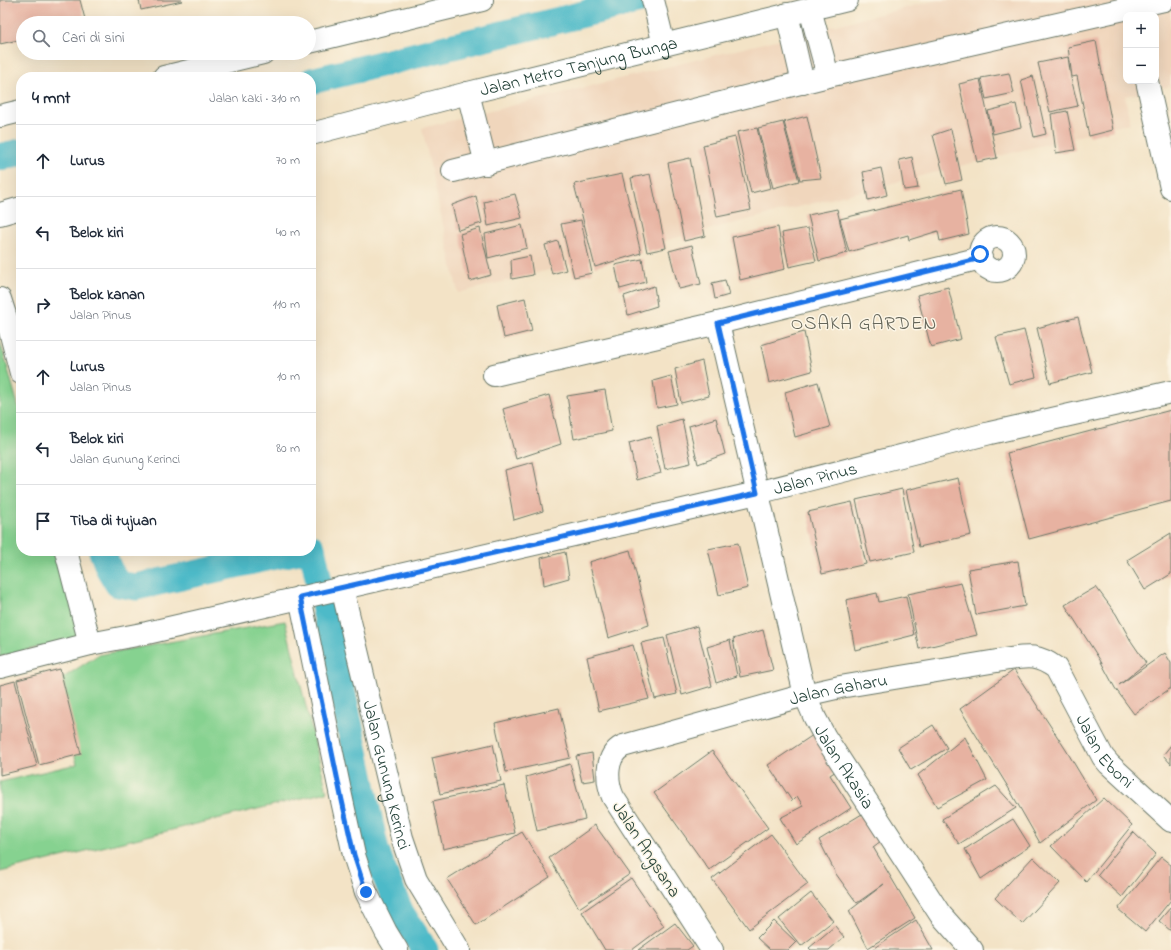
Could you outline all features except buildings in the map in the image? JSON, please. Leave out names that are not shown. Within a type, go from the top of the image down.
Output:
[{"type":"street","points":[[316,40],[482,0]]},
{"type":"street","points":[[653,0],[662,37]]},
{"type":"street","name":"Jalan Metro Tanjung Bunga","points":[[316,133],[468,93],[662,37],[787,14],[847,0]]},
{"type":"street","points":[[453,171],[486,164],[828,76],[1164,0]]},
{"type":"street","points":[[810,9],[828,76]]},
{"type":"street","points":[[787,14],[803,83]]},
{"type":"street","points":[[185,72],[234,60]]},
{"type":"street","points":[[1148,84],[1171,188]]},
{"type":"street","points":[[468,93],[486,164]]},
{"type":"street","points":[[0,116],[16,112]]},
{"type":"street","points":[[0,214],[16,209]]},
{"type":"street","points":[[494,375],[718,323],[981,258]]},
{"type":"street","points":[[0,299],[16,354]]},
{"type":"street","name":"Jalan Akasia","points":[[718,323],[805,695],[825,737],[918,881],[940,914],[972,950]]},
{"type":"street","name":"Jalan Pinus","points":[[0,667],[90,644],[147,633],[757,493],[990,433],[1171,392]]},
{"type":"street","points":[[67,556],[90,644]]},
{"type":"street","name":"Jalan Gunung Kerinci","points":[[339,589],[402,838],[416,879],[459,950]]},
{"type":"street","points":[[305,596],[341,796],[354,855],[366,892],[386,932],[397,950]]},
{"type":"street","name":"Jalan Gaharu","points":[[623,746],[805,695],[840,687],[1024,656],[1036,656],[1046,660],[1056,668]]},
{"type":"street","name":"Jalan Eboni","points":[[1056,668],[1103,757],[1171,821]]},
{"type":"street","name":"Jalan Angsana","points":[[623,746],[617,749],[610,765],[608,774],[611,791],[712,950]]},
{"type":"shaded area","points":[[937,0],[1171,0],[1171,86],[1125,96],[1130,123],[458,293],[422,128]]},
{"type":"green space","points":[[0,341],[16,398],[16,556],[60,556],[83,636],[0,657]]},
{"type":"green space","points":[[285,621],[327,792],[0,872],[0,782],[77,764],[55,683],[98,655]]},
{"type":"waterway","points":[[316,80],[641,0]]},
{"type":"waterway","points":[[0,157],[16,153]]},
{"type":"waterway","points":[[104,556],[109,569],[118,584],[136,587],[276,556]]},
{"type":"waterway","points":[[314,556],[376,851],[401,913],[425,950]]},
{"type":"district","name":"OSAKA GARDEN","points":[[864,322]]},
{"type":"route","points":[[366,892],[354,855],[300,597],[757,493],[718,323],[981,258],[980,254]]}]
